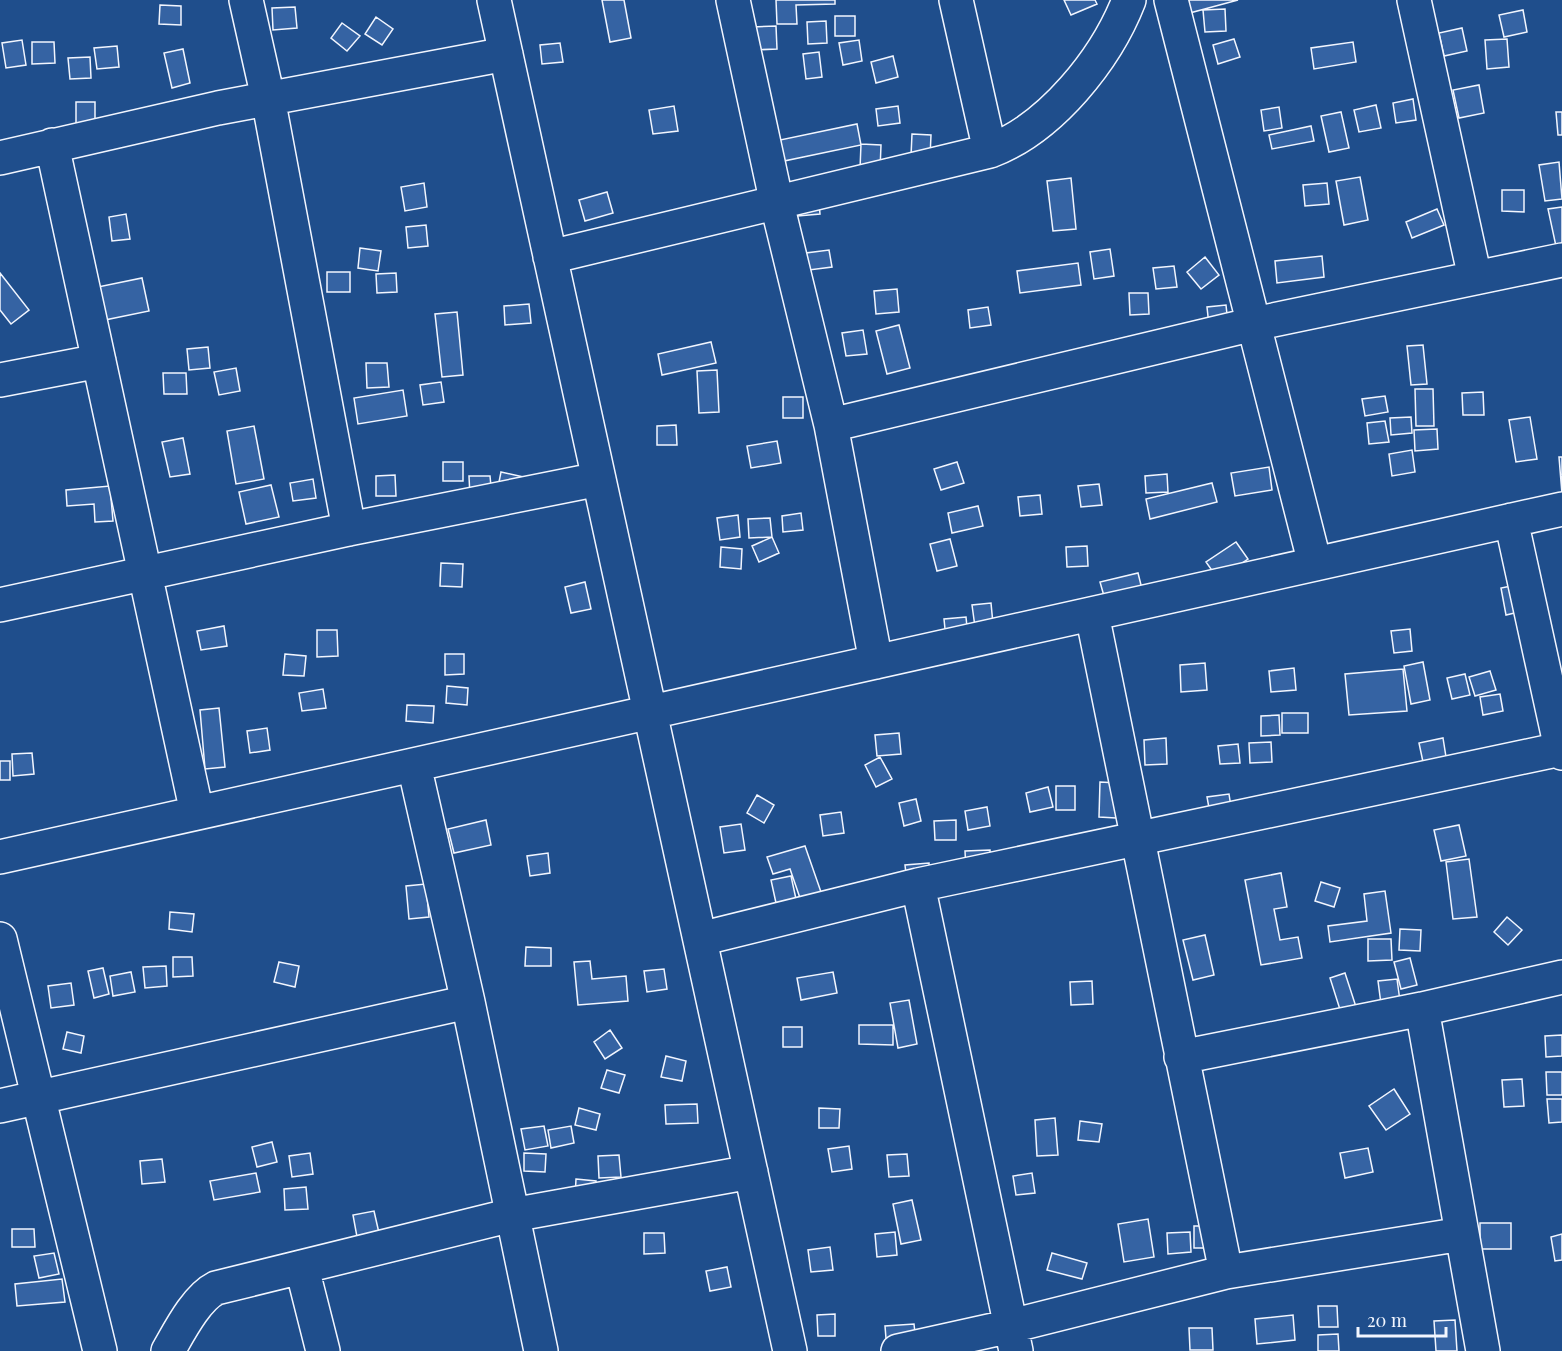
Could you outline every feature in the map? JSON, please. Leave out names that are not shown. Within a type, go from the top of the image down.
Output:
[{"type":"street","points":[[246,0],[268,98],[349,529]]},
{"type":"street","points":[[494,0],[790,1351]]},
{"type":"street","points":[[733,0],[777,204],[831,425],[876,662]]},
{"type":"street","points":[[956,0],[990,151]]},
{"type":"street","points":[[550,257],[990,151],[1023,135],[1070,92],[1092,67],[1107,45],[1129,0]]},
{"type":"street","points":[[1171,0],[1316,564]]},
{"type":"street","points":[[1414,0],[1475,278]]},
{"type":"street","points":[[0,158],[268,98],[506,54]]},
{"type":"street","points":[[52,145],[197,813]]},
{"type":"street","points":[[831,425],[1254,324],[1562,260]]},
{"type":"street","points":[[0,380],[99,361]]},
{"type":"street","points":[[0,605],[349,529],[599,479]]},
{"type":"street","points":[[0,857],[1562,509]]},
{"type":"street","points":[[700,939],[918,885],[1139,837],[1562,751],[1511,520]]},
{"type":"street","points":[[1092,614],[1226,1272]]},
{"type":"street","points":[[414,765],[468,1002],[542,1351]]},
{"type":"street","points":[[918,885],[1014,1338]]},
{"type":"street","points":[[0,939],[100,1351]]},
{"type":"street","points":[[1181,1057],[1422,1009],[1562,976]]},
{"type":"street","points":[[0,1106],[468,1002]]},
{"type":"street","points":[[1422,1009],[1483,1351]]},
{"type":"street","points":[[168,1351],[200,1302],[213,1290],[512,1215],[751,1172]]},
{"type":"street","points":[[898,1351],[1014,1338],[1226,1272],[1462,1234]]},
{"type":"street","points":[[302,1268],[323,1351]]},
{"type":"building","points":[[602,0],[624,0],[631,38],[610,42]]},
{"type":"building","points":[[776,0],[835,0],[835,4],[796,5],[797,24],[777,24]]},
{"type":"building","points":[[1064,0],[1095,0],[1097,4],[1071,15]]},
{"type":"building","points":[[1183,0],[1238,0],[1186,14]]},
{"type":"building","points":[[160,5],[181,6],[181,25],[159,24]]},
{"type":"building","points":[[295,7],[297,28],[273,30],[272,8]]},
{"type":"building","points":[[1225,9],[1226,31],[1205,32],[1203,10]]},
{"type":"building","points":[[1523,10],[1527,32],[1504,37],[1499,15]]},
{"type":"building","points":[[835,16],[855,16],[855,36],[835,36]]},
{"type":"building","points":[[376,17],[393,29],[382,45],[365,34]]},
{"type":"building","points":[[826,21],[827,43],[808,44],[807,22]]},
{"type":"building","points":[[342,23],[360,36],[347,51],[331,38]]},
{"type":"building","points":[[776,26],[777,49],[753,50],[752,27]]},
{"type":"building","points":[[1462,28],[1467,51],[1444,56],[1439,33]]},
{"type":"building","points":[[1234,39],[1240,57],[1218,64],[1213,45]]},
{"type":"building","points":[[1507,39],[1509,67],[1487,69],[1485,40]]},
{"type":"building","points":[[22,40],[26,65],[6,68],[2,43]]},
{"type":"building","points":[[859,40],[862,61],[843,65],[839,43]]},
{"type":"building","points":[[32,42],[54,42],[55,63],[32,64]]},
{"type":"building","points":[[1353,42],[1356,62],[1314,69],[1311,48]]},
{"type":"building","points":[[560,43],[563,62],[542,64],[540,45]]},
{"type":"building","points":[[117,46],[119,67],[97,69],[94,48]]},
{"type":"building","points":[[183,49],[190,83],[172,88],[164,53]]},
{"type":"building","points":[[819,52],[822,77],[806,79],[803,54]]},
{"type":"building","points":[[893,56],[898,77],[876,83],[871,62]]},
{"type":"building","points":[[90,57],[91,78],[70,79],[68,58]]},
{"type":"building","points":[[1479,85],[1484,113],[1459,118],[1453,90]]},
{"type":"building","points":[[1413,99],[1416,120],[1396,123],[1393,103]]},
{"type":"building","points":[[76,102],[95,102],[95,126],[76,125]]},
{"type":"building","points":[[1376,105],[1381,128],[1359,132],[1354,110]]},
{"type":"building","points":[[674,106],[678,131],[653,134],[649,110]]},
{"type":"building","points":[[898,106],[900,123],[878,126],[876,109]]},
{"type":"building","points":[[1279,107],[1282,128],[1264,131],[1261,110]]},
{"type":"building","points":[[1341,112],[1349,148],[1329,152],[1321,116]]},
{"type":"building","points":[[1556,112],[1562,112],[1562,135],[1558,135]]},
{"type":"building","points":[[857,124],[861,145],[784,161],[780,140]]},
{"type":"building","points":[[1311,126],[1314,141],[1272,149],[1269,135]]},
{"type":"building","points":[[912,134],[931,135],[930,157],[911,156]]},
{"type":"building","points":[[861,144],[881,145],[880,170],[860,169]]},
{"type":"building","points":[[1559,162],[1562,199],[1545,201],[1539,165]]},
{"type":"building","points":[[1360,177],[1368,220],[1344,225],[1336,181]]},
{"type":"building","points":[[1071,178],[1076,229],[1053,231],[1047,181]]},
{"type":"building","points":[[424,183],[427,207],[405,211],[401,187]]},
{"type":"building","points":[[1327,183],[1329,204],[1305,206],[1303,185]]},
{"type":"building","points":[[1502,190],[1524,190],[1524,212],[1502,211]]},
{"type":"building","points":[[607,192],[613,213],[585,221],[579,200]]},
{"type":"building","points":[[818,192],[820,214],[798,216],[796,195]]},
{"type":"building","points":[[1562,207],[1562,249],[1557,251],[1548,209]]},
{"type":"building","points":[[1437,209],[1444,225],[1412,238],[1406,222]]},
{"type":"building","points":[[126,214],[130,239],[112,241],[109,217]]},
{"type":"building","points":[[426,225],[428,246],[408,248],[406,227]]},
{"type":"building","points":[[360,248],[381,251],[378,271],[358,268]]},
{"type":"building","points":[[1110,249],[1114,276],[1094,279],[1090,252]]},
{"type":"building","points":[[829,250],[832,267],[809,270],[806,253]]},
{"type":"building","points":[[1322,256],[1324,277],[1277,283],[1275,261]]},
{"type":"building","points":[[1205,257],[1219,275],[1201,289],[1187,272]]},
{"type":"building","points":[[1078,263],[1081,285],[1020,293],[1017,271]]},
{"type":"building","points":[[1174,266],[1177,287],[1156,289],[1153,268]]},
{"type":"building","points":[[327,272],[350,272],[350,292],[327,292]]},
{"type":"building","points":[[0,273],[29,310],[11,324],[0,310]]},
{"type":"building","points":[[396,273],[397,292],[377,293],[376,274]]},
{"type":"building","points":[[142,278],[149,311],[95,322],[88,289]]},
{"type":"building","points":[[897,289],[899,312],[876,314],[874,291]]},
{"type":"building","points":[[1129,293],[1148,293],[1149,314],[1130,315]]},
{"type":"building","points":[[529,304],[531,323],[505,325],[504,306]]},
{"type":"building","points":[[1226,305],[1229,333],[1210,335],[1207,307]]},
{"type":"building","points":[[988,307],[991,325],[970,328],[968,310]]},
{"type":"building","points":[[457,312],[463,375],[442,377],[435,314]]},
{"type":"building","points":[[899,325],[910,368],[887,374],[876,331]]},
{"type":"building","points":[[863,330],[867,354],[846,356],[842,333]]},
{"type":"building","points":[[711,342],[716,363],[662,375],[658,354]]},
{"type":"building","points":[[1423,345],[1427,384],[1411,385],[1407,346]]},
{"type":"building","points":[[208,347],[210,368],[189,370],[187,349]]},
{"type":"building","points":[[366,363],[387,363],[389,387],[367,388]]},
{"type":"building","points":[[236,368],[240,391],[219,395],[214,372]]},
{"type":"building","points":[[717,370],[719,412],[699,413],[697,371]]},
{"type":"building","points":[[163,373],[186,373],[187,394],[164,394]]},
{"type":"building","points":[[441,382],[444,402],[423,405],[420,385]]},
{"type":"building","points":[[1415,389],[1433,389],[1434,426],[1416,426]]},
{"type":"building","points":[[403,390],[407,416],[358,424],[354,398]]},
{"type":"building","points":[[1483,392],[1484,415],[1463,415],[1462,393]]},
{"type":"building","points":[[1385,396],[1388,412],[1365,416],[1362,399]]},
{"type":"building","points":[[783,397],[803,397],[803,418],[783,418]]},
{"type":"building","points":[[1411,417],[1412,433],[1391,435],[1390,418]]},
{"type":"building","points":[[1530,417],[1537,459],[1516,462],[1509,420]]},
{"type":"building","points":[[1385,421],[1389,442],[1369,444],[1367,423]]},
{"type":"building","points":[[676,425],[677,445],[657,445],[657,426]]},
{"type":"building","points":[[254,426],[264,479],[236,484],[227,431]]},
{"type":"building","points":[[1437,429],[1438,449],[1415,451],[1414,430]]},
{"type":"building","points":[[183,438],[190,474],[170,477],[162,442]]},
{"type":"building","points":[[777,441],[781,463],[751,468],[747,446]]},
{"type":"building","points":[[1412,450],[1415,472],[1392,476],[1389,454]]},
{"type":"building","points":[[1559,457],[1562,457],[1562,494]]},
{"type":"building","points":[[443,462],[463,462],[463,481],[443,481]]},
{"type":"building","points":[[957,462],[964,483],[941,490],[934,469]]},
{"type":"building","points":[[1269,467],[1272,490],[1235,496],[1231,473]]},
{"type":"building","points":[[501,472],[528,478],[497,492]]},
{"type":"building","points":[[1167,474],[1168,492],[1146,493],[1145,476]]},
{"type":"building","points":[[395,475],[396,496],[376,496],[376,476]]},
{"type":"building","points":[[469,476],[490,476],[492,497],[470,497]]},
{"type":"building","points":[[313,479],[316,498],[293,501],[290,483]]},
{"type":"building","points":[[1212,483],[1217,502],[1150,519],[1146,499]]},
{"type":"building","points":[[1099,484],[1102,505],[1081,507],[1078,486]]},
{"type":"building","points":[[271,485],[279,517],[246,524],[239,492]]},
{"type":"building","points":[[110,486],[113,521],[95,522],[94,504],[67,506],[66,490]]},
{"type":"building","points":[[1040,495],[1042,514],[1020,516],[1018,497]]},
{"type":"building","points":[[978,506],[983,526],[952,533],[948,513]]},
{"type":"building","points":[[801,513],[803,530],[783,532],[782,516]]},
{"type":"building","points":[[738,515],[740,537],[720,540],[717,518]]},
{"type":"building","points":[[770,518],[772,537],[749,538],[748,519]]},
{"type":"building","points":[[772,537],[779,553],[759,562],[752,546]]},
{"type":"building","points":[[950,539],[957,566],[937,571],[930,544]]},
{"type":"building","points":[[1236,542],[1248,559],[1218,579],[1206,562]]},
{"type":"building","points":[[1087,546],[1088,566],[1067,567],[1066,547]]},
{"type":"building","points":[[721,547],[742,549],[741,569],[720,567]]},
{"type":"building","points":[[441,563],[463,564],[462,587],[440,586]]},
{"type":"building","points":[[1138,573],[1143,593],[1106,603],[1100,582]]},
{"type":"building","points":[[585,582],[591,609],[571,613],[565,587]]},
{"type":"building","points":[[1521,584],[1527,610],[1506,615],[1501,588]]},
{"type":"building","points":[[991,603],[993,624],[975,627],[972,605]]},
{"type":"building","points":[[966,617],[968,637],[946,639],[944,619]]},
{"type":"building","points":[[224,626],[227,646],[201,650],[197,631]]},
{"type":"building","points":[[1410,629],[1412,651],[1394,653],[1391,631]]},
{"type":"building","points":[[317,630],[337,630],[338,656],[317,657]]},
{"type":"building","points":[[285,654],[306,656],[304,676],[283,675]]},
{"type":"building","points":[[445,654],[464,654],[464,674],[445,675]]},
{"type":"building","points":[[1423,662],[1430,700],[1411,704],[1404,666]]},
{"type":"building","points":[[1205,663],[1207,690],[1181,692],[1180,665]]},
{"type":"building","points":[[1294,668],[1296,690],[1271,692],[1269,671]]},
{"type":"building","points":[[1403,669],[1407,711],[1349,715],[1345,674]]},
{"type":"building","points":[[1490,671],[1496,690],[1475,696],[1469,677]]},
{"type":"building","points":[[1465,674],[1470,695],[1452,699],[1447,678]]},
{"type":"building","points":[[447,686],[468,688],[467,705],[446,703]]},
{"type":"building","points":[[323,689],[326,708],[302,711],[299,693]]},
{"type":"building","points":[[1500,694],[1503,711],[1483,715],[1480,697]]},
{"type":"building","points":[[407,705],[434,706],[433,723],[406,721]]},
{"type":"building","points":[[219,708],[225,767],[205,769],[200,710]]},
{"type":"building","points":[[1282,713],[1308,713],[1308,733],[1282,733]]},
{"type":"building","points":[[1279,715],[1280,735],[1261,736],[1261,716]]},
{"type":"building","points":[[267,728],[270,750],[250,753],[247,731]]},
{"type":"building","points":[[899,733],[901,754],[877,756],[875,735]]},
{"type":"building","points":[[1166,738],[1167,764],[1145,765],[1144,740]]},
{"type":"building","points":[[1443,738],[1446,757],[1423,762],[1419,743]]},
{"type":"building","points":[[1271,742],[1272,762],[1250,763],[1249,743]]},
{"type":"building","points":[[1238,744],[1240,763],[1220,764],[1218,746]]},
{"type":"building","points":[[32,753],[34,774],[13,776],[12,754]]},
{"type":"building","points":[[880,757],[892,779],[876,787],[865,765]]},
{"type":"building","points":[[0,761],[10,761],[10,780],[0,780]]},
{"type":"building","points":[[1100,782],[1118,783],[1116,818],[1099,817]]},
{"type":"building","points":[[1056,786],[1075,786],[1075,810],[1056,810]]},
{"type":"building","points":[[1048,787],[1053,807],[1030,812],[1026,793]]},
{"type":"building","points":[[1229,794],[1235,833],[1214,836],[1207,797]]},
{"type":"building","points":[[757,795],[774,805],[764,823],[747,813]]},
{"type":"building","points":[[916,799],[921,821],[904,826],[899,803]]},
{"type":"building","points":[[987,807],[990,826],[968,830],[965,811]]},
{"type":"building","points":[[841,812],[844,833],[823,836],[820,815]]},
{"type":"building","points":[[486,820],[491,845],[454,853],[448,829]]},
{"type":"building","points":[[956,820],[956,840],[935,840],[934,821]]},
{"type":"building","points":[[741,824],[745,850],[724,853],[720,827]]},
{"type":"building","points":[[1459,825],[1466,856],[1441,861],[1434,830]]},
{"type":"building","points":[[805,846],[821,892],[800,898],[790,869],[773,874],[767,857]]},
{"type":"building","points":[[990,850],[991,869],[966,870],[965,851]]},
{"type":"building","points":[[548,853],[550,873],[530,876],[527,856]]},
{"type":"building","points":[[1469,859],[1477,917],[1453,919],[1446,862]]},
{"type":"building","points":[[929,863],[930,881],[907,883],[905,865]]},
{"type":"building","points":[[1281,873],[1287,907],[1274,909],[1280,940],[1298,937],[1302,958],[1261,965],[1245,880]]},
{"type":"building","points":[[791,876],[796,899],[776,903],[771,880]]},
{"type":"building","points":[[1321,882],[1340,888],[1334,907],[1315,901]]},
{"type":"building","points":[[426,884],[429,917],[409,919],[406,886]]},
{"type":"building","points":[[1385,891],[1391,933],[1330,942],[1328,926],[1367,921],[1364,894]]},
{"type":"building","points":[[170,912],[194,914],[192,932],[169,929]]},
{"type":"building","points":[[1507,917],[1522,930],[1508,945],[1494,932]]},
{"type":"building","points":[[1400,929],[1421,930],[1420,951],[1399,950]]},
{"type":"building","points":[[1205,935],[1214,975],[1193,980],[1183,940]]},
{"type":"building","points":[[1368,939],[1391,939],[1392,960],[1368,961]]},
{"type":"building","points":[[526,947],[551,948],[551,966],[525,966]]},
{"type":"building","points":[[173,957],[192,957],[193,976],[173,977]]},
{"type":"building","points":[[1410,958],[1417,985],[1401,989],[1394,962]]},
{"type":"building","points":[[590,961],[592,979],[626,976],[628,1001],[578,1005],[574,962]]},
{"type":"building","points":[[279,962],[299,966],[295,987],[274,982]]},
{"type":"building","points":[[166,966],[167,986],[145,988],[143,967]]},
{"type":"building","points":[[103,968],[109,994],[94,998],[88,971]]},
{"type":"building","points":[[664,969],[667,989],[647,992],[644,971]]},
{"type":"building","points":[[131,972],[135,992],[113,996],[110,976]]},
{"type":"building","points":[[833,972],[837,993],[801,1000],[797,978]]},
{"type":"building","points":[[1345,973],[1358,1013],[1343,1019],[1330,978]]},
{"type":"building","points":[[1397,979],[1400,1001],[1381,1004],[1378,981]]},
{"type":"building","points":[[1092,981],[1093,1004],[1071,1005],[1070,982]]},
{"type":"building","points":[[71,983],[74,1005],[51,1008],[48,986]]},
{"type":"building","points":[[909,1000],[917,1044],[898,1048],[890,1003]]},
{"type":"building","points":[[859,1025],[893,1025],[893,1045],[859,1044]]},
{"type":"building","points":[[783,1027],[802,1027],[802,1047],[783,1047]]},
{"type":"building","points":[[610,1030],[622,1048],[605,1059],[594,1042]]},
{"type":"building","points":[[67,1032],[84,1036],[81,1053],[63,1049]]},
{"type":"building","points":[[1562,1035],[1562,1056],[1546,1057],[1545,1036]]},
{"type":"building","points":[[666,1056],[686,1061],[682,1081],[661,1077]]},
{"type":"building","points":[[607,1070],[625,1075],[619,1093],[601,1088]]},
{"type":"building","points":[[1546,1072],[1562,1072],[1562,1095],[1547,1095]]},
{"type":"building","points":[[1522,1079],[1524,1106],[1504,1107],[1502,1080]]},
{"type":"building","points":[[1394,1089],[1410,1114],[1386,1130],[1369,1106]]},
{"type":"building","points":[[1547,1099],[1562,1099],[1562,1122],[1549,1123]]},
{"type":"building","points":[[697,1104],[698,1123],[666,1124],[665,1105]]},
{"type":"building","points":[[579,1108],[600,1114],[596,1130],[575,1125]]},
{"type":"building","points":[[819,1108],[840,1109],[839,1128],[819,1128]]},
{"type":"building","points":[[1055,1118],[1058,1155],[1037,1156],[1035,1120]]},
{"type":"building","points":[[1080,1121],[1102,1124],[1099,1142],[1078,1140]]},
{"type":"building","points":[[544,1126],[548,1146],[525,1150],[521,1129]]},
{"type":"building","points":[[571,1126],[574,1143],[551,1148],[548,1130]]},
{"type":"building","points":[[272,1142],[277,1162],[257,1167],[252,1147]]},
{"type":"building","points":[[849,1146],[852,1169],[832,1172],[828,1149]]},
{"type":"building","points":[[1368,1148],[1373,1172],[1345,1178],[1340,1153]]},
{"type":"building","points":[[310,1153],[313,1174],[292,1177],[289,1156]]},
{"type":"building","points":[[524,1153],[546,1154],[545,1172],[524,1171]]},
{"type":"building","points":[[907,1154],[909,1176],[889,1177],[887,1155]]},
{"type":"building","points":[[619,1155],[621,1177],[599,1178],[598,1156]]},
{"type":"building","points":[[162,1159],[165,1182],[142,1184],[140,1161]]},
{"type":"building","points":[[256,1173],[260,1192],[214,1200],[210,1181]]},
{"type":"building","points":[[1032,1173],[1035,1193],[1016,1195],[1013,1176]]},
{"type":"building","points":[[576,1179],[596,1181],[595,1200],[575,1198]]},
{"type":"building","points":[[306,1187],[308,1209],[285,1210],[284,1189]]},
{"type":"building","points":[[912,1200],[921,1240],[901,1244],[893,1204]]},
{"type":"building","points":[[374,1211],[379,1233],[357,1237],[353,1215]]},
{"type":"building","points":[[1148,1219],[1154,1257],[1124,1262],[1118,1224]]},
{"type":"building","points":[[1480,1223],[1511,1223],[1511,1249],[1480,1249]]},
{"type":"building","points":[[1194,1226],[1215,1226],[1215,1248],[1194,1248]]},
{"type":"building","points":[[12,1229],[34,1229],[35,1247],[12,1247]]},
{"type":"building","points":[[895,1232],[897,1255],[877,1257],[875,1234]]},
{"type":"building","points":[[1190,1232],[1191,1252],[1168,1254],[1167,1233]]},
{"type":"building","points":[[644,1233],[664,1233],[665,1253],[644,1254]]},
{"type":"building","points":[[1562,1234],[1562,1260],[1555,1261],[1551,1237]]},
{"type":"building","points":[[830,1247],[833,1270],[811,1272],[808,1250]]},
{"type":"building","points":[[54,1253],[59,1274],[39,1278],[34,1256]]},
{"type":"building","points":[[1052,1253],[1087,1263],[1082,1279],[1047,1270]]},
{"type":"building","points":[[727,1267],[731,1287],[710,1291],[706,1271]]},
{"type":"building","points":[[62,1279],[65,1302],[17,1306],[15,1284]]},
{"type":"building","points":[[1318,1306],[1337,1306],[1338,1327],[1319,1327]]},
{"type":"building","points":[[835,1314],[835,1336],[818,1336],[817,1315]]},
{"type":"building","points":[[1293,1315],[1295,1340],[1257,1344],[1255,1319]]},
{"type":"building","points":[[1455,1320],[1457,1351],[1436,1351],[1434,1321]]},
{"type":"building","points":[[914,1324],[917,1351],[887,1351],[885,1326]]},
{"type":"building","points":[[1189,1328],[1212,1328],[1213,1350],[1190,1350]]},
{"type":"building","points":[[1338,1334],[1339,1351],[1318,1351],[1318,1335]]}]
